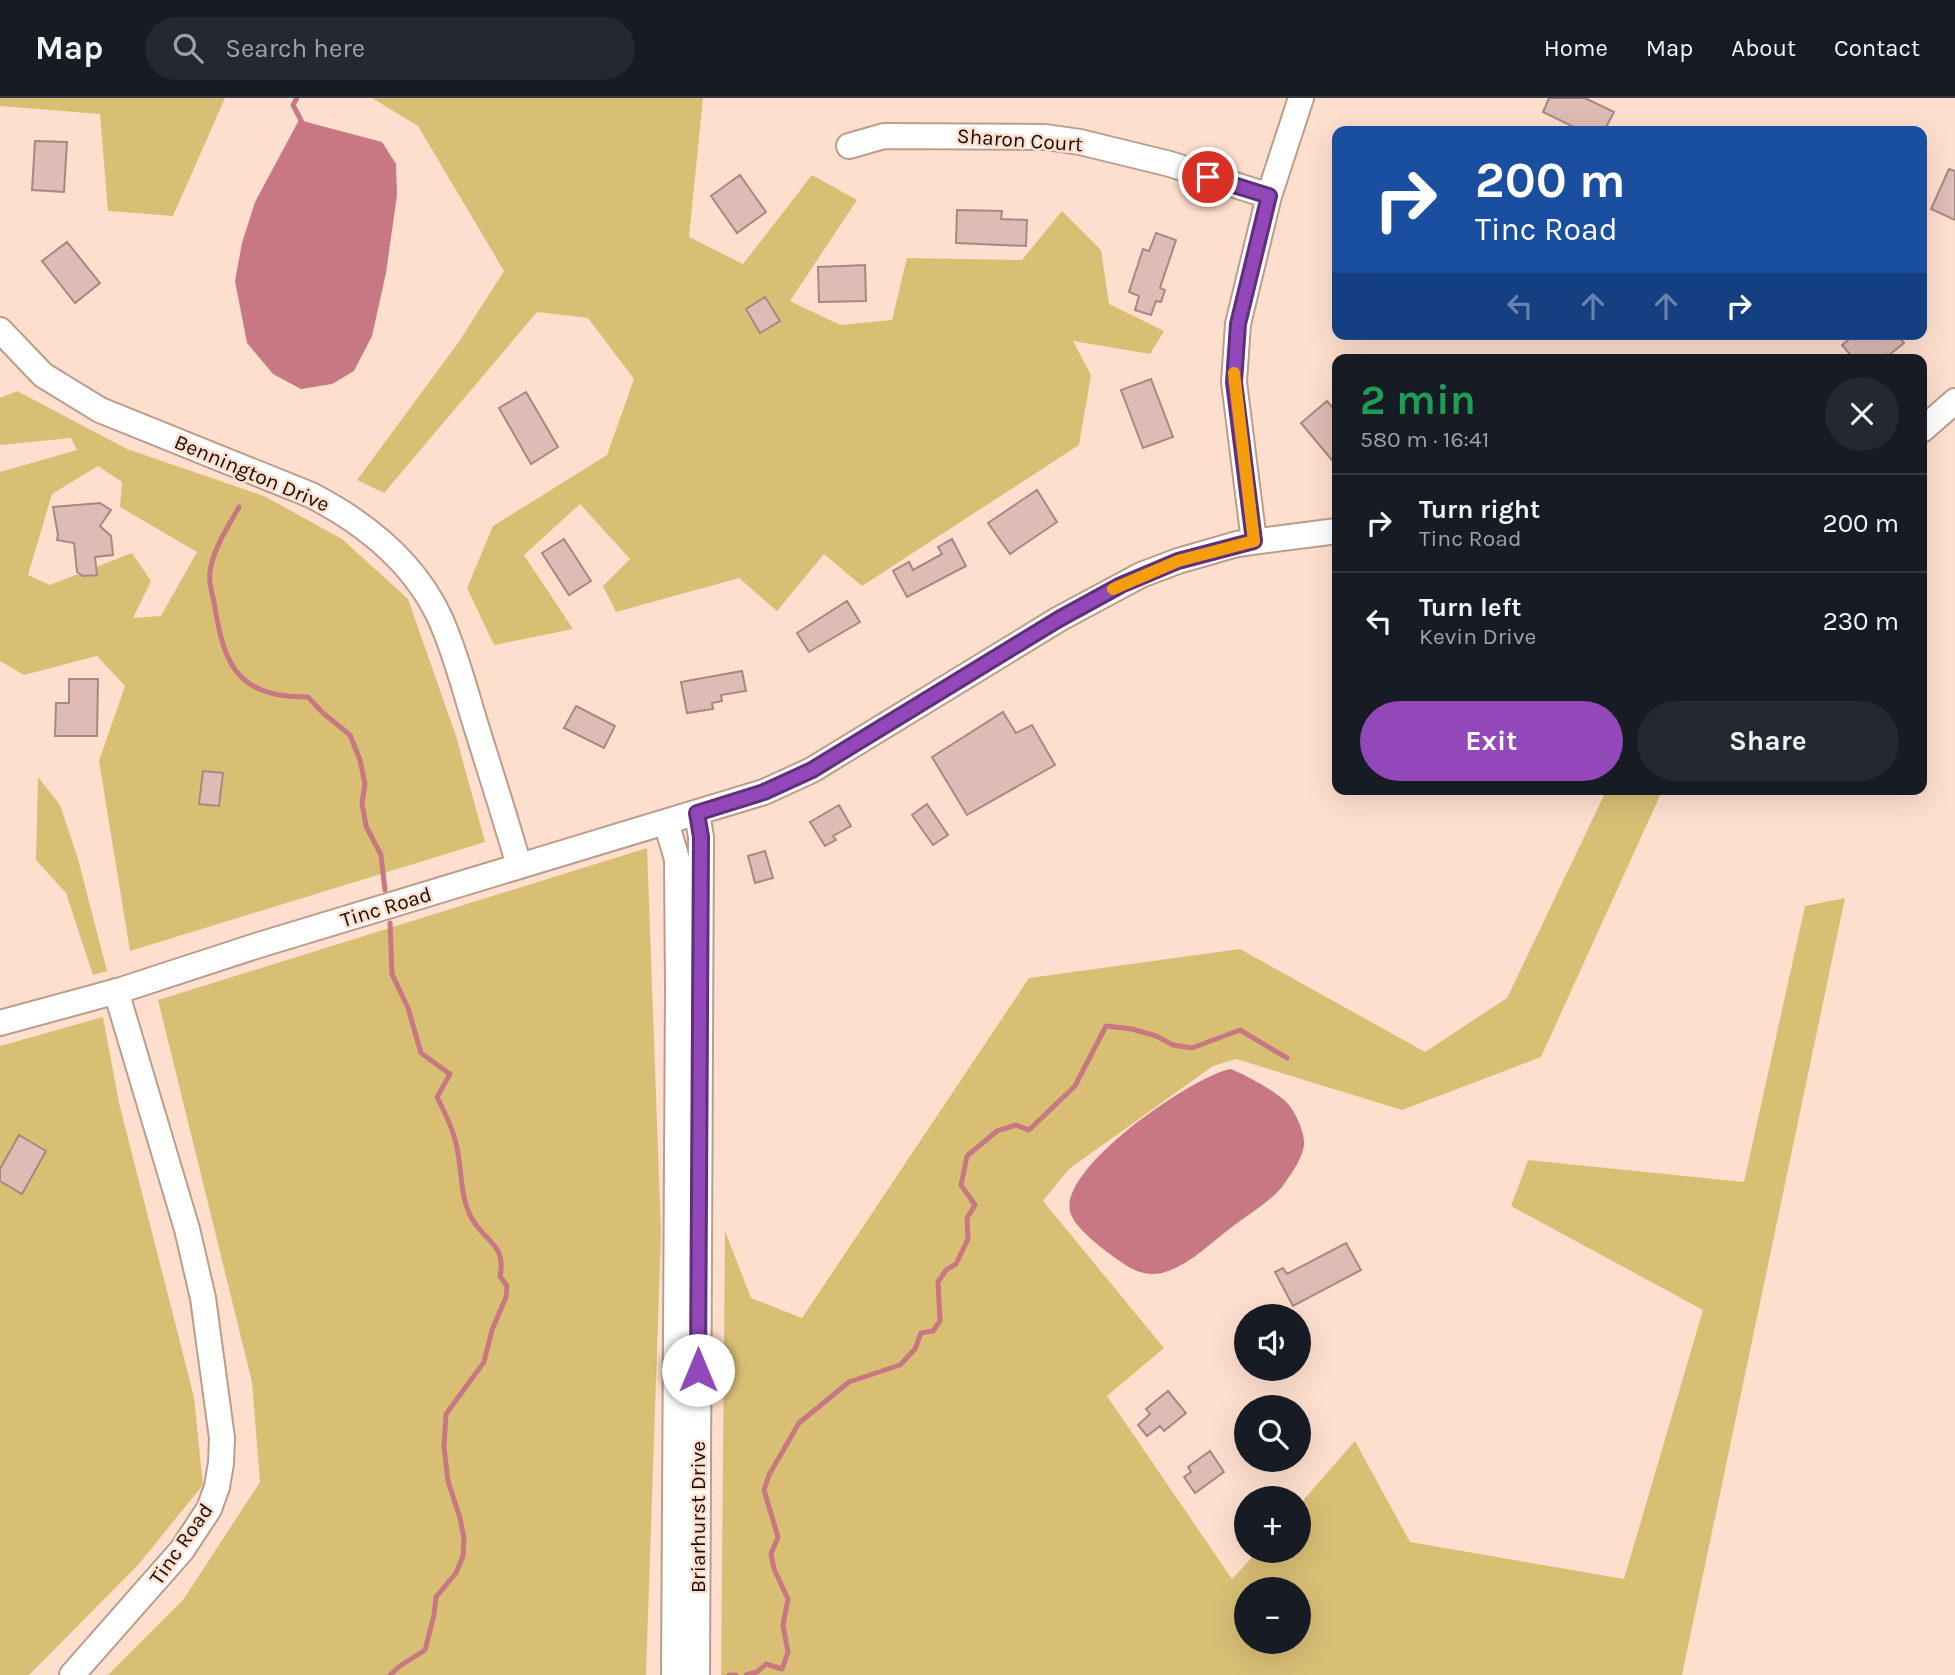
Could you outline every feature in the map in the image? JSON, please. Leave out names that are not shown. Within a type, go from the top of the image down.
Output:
[{"type":"street","points":[[1254,541],[1234,382],[1238,324],[1269,196],[1301,98]]},
{"type":"street","name":"Sharon Court","points":[[849,146],[884,136],[920,134],[1045,137],[1170,164],[1269,196]]},
{"type":"street","name":"Bennington Drive","points":[[0,330],[43,374],[100,410],[311,495],[340,510],[372,532],[398,558],[439,615],[454,654],[519,866]]},
{"type":"street","points":[[1927,426],[1955,401]]},
{"type":"street","name":"Tinc Road","points":[[72,1675],[182,1550],[209,1509],[217,1487],[221,1463],[222,1438],[203,1298],[187,1230],[116,991],[764,792],[812,770],[1059,619],[1121,585],[1178,561],[1254,541],[1332,532]]},
{"type":"street","name":"Briarhurst Drive","points":[[697,813],[701,837],[697,1675]]},
{"type":"street","name":"Briarhurst Drive","points":[[666,822],[677,859],[674,1675]]},
{"type":"street","points":[[0,1023],[116,991]]},
{"type":"shaded area","points":[[0,98],[225,98],[173,216],[108,211],[100,114],[0,106]]},
{"type":"shaded area","points":[[372,98],[703,98],[689,237],[743,264],[812,175],[857,200],[790,301],[840,325],[892,320],[907,258],[1022,260],[1062,211],[1101,250],[1109,304],[1164,331],[1150,354],[1073,341],[1091,375],[1079,445],[862,586],[824,554],[777,611],[739,578],[616,612],[603,586],[630,559],[580,504],[524,555],[573,629],[494,645],[467,588],[493,526],[607,455],[634,379],[588,318],[537,312],[384,493],[357,480],[458,343],[504,271],[418,126]]},
{"type":"shaded area","points":[[299,120],[382,142],[396,164],[397,195],[386,273],[372,336],[354,371],[332,384],[301,389],[273,374],[247,343],[235,281],[242,243],[255,202]]},
{"type":"shaded area","points":[[17,391],[127,449],[264,496],[342,539],[408,599],[456,736],[485,842],[130,951],[99,761],[125,686],[97,656],[24,675],[0,661],[0,472],[77,450],[71,438],[0,445],[0,398]],"holes":[[[98,466],[122,482],[120,507],[197,552],[161,616],[133,618],[151,581],[132,553],[50,585],[28,575],[52,494]]]},
{"type":"shaded area","points":[[38,777],[60,805],[78,859],[107,971],[93,975],[66,893],[36,860]]},
{"type":"shaded area","points":[[1604,795],[1660,795],[1541,1057],[1402,1110],[1236,1059],[1213,1066],[1069,1169],[1043,1201],[1164,1348],[1107,1396],[1232,1579],[1247,1563],[1311,1563],[1311,1491],[1355,1441],[1410,1542],[1624,1579],[1703,1310],[1511,1206],[1528,1160],[1744,1182],[1805,906],[1845,898],[1682,1675],[721,1675],[725,1231],[751,1298],[802,1318],[1029,978],[1240,949],[1425,1052],[1507,998]]},
{"type":"shaded area","points":[[647,848],[661,1232],[646,1675],[108,1675],[183,1600],[260,1482],[252,1382],[158,1000]]},
{"type":"shaded area","points":[[103,1017],[119,1103],[194,1397],[203,1485],[138,1565],[29,1675],[0,1675],[0,1046]]},
{"type":"shaded area","points":[[1230,1069],[1261,1084],[1289,1105],[1303,1135],[1304,1144],[1299,1161],[1282,1187],[1270,1198],[1189,1261],[1157,1274],[1143,1273],[1131,1268],[1103,1249],[1078,1226],[1070,1211],[1072,1193],[1085,1171],[1132,1126],[1188,1088]]},
{"type":"building","points":[[1549,98],[1585,98],[1614,112],[1607,126],[1572,126],[1543,112]]},
{"type":"building","points":[[35,141],[67,142],[64,192],[32,190]]},
{"type":"building","points":[[1949,169],[1955,171],[1955,220],[1931,209]]},
{"type":"building","points":[[740,175],[766,212],[737,233],[711,196]]},
{"type":"building","points":[[957,210],[1002,211],[1001,219],[1027,220],[1026,246],[956,243]]},
{"type":"building","points":[[1156,233],[1176,240],[1160,288],[1165,290],[1161,302],[1156,301],[1151,315],[1135,310],[1139,296],[1129,292],[1143,249],[1149,251]]},
{"type":"building","points":[[67,242],[100,283],[75,303],[42,261]]},
{"type":"building","points":[[865,265],[866,301],[819,302],[818,267]]},
{"type":"building","points":[[765,297],[780,321],[760,333],[746,309]]},
{"type":"building","points":[[1848,340],[1901,340],[1904,343],[1890,354],[1850,354],[1842,345]]},
{"type":"building","points":[[1151,379],[1173,437],[1143,448],[1121,390]]},
{"type":"building","points":[[526,392],[558,447],[531,464],[499,408]]},
{"type":"building","points":[[1327,401],[1332,407],[1332,460],[1301,423]]},
{"type":"building","points":[[1037,490],[1057,522],[1010,554],[988,523]]},
{"type":"building","points":[[100,503],[111,510],[100,526],[111,536],[113,555],[95,557],[97,575],[83,576],[77,572],[74,543],[57,540],[53,507]]},
{"type":"building","points":[[564,539],[591,581],[569,595],[542,553]]},
{"type":"building","points":[[952,539],[966,566],[907,597],[893,571],[909,562],[913,570],[942,554],[938,547]]},
{"type":"building","points":[[847,601],[860,622],[809,652],[797,633]]},
{"type":"building","points":[[742,671],[746,691],[721,695],[722,701],[712,703],[713,709],[687,713],[681,682]]},
{"type":"building","points":[[69,679],[98,679],[97,736],[55,736],[56,703],[69,703]]},
{"type":"building","points":[[576,706],[615,726],[604,748],[564,728]]},
{"type":"building","points":[[1003,712],[1016,733],[1032,725],[1055,765],[967,815],[932,757]]},
{"type":"building","points":[[203,771],[223,773],[219,806],[199,804]]},
{"type":"building","points":[[927,804],[948,835],[933,845],[912,815]]},
{"type":"building","points":[[839,805],[851,826],[833,836],[836,840],[825,846],[810,822]]},
{"type":"building","points":[[765,851],[773,878],[755,883],[748,856]]},
{"type":"building","points":[[19,1135],[46,1151],[22,1194],[0,1181],[0,1169]]},
{"type":"building","points":[[1346,1243],[1361,1270],[1297,1304],[1292,1304],[1275,1272],[1283,1268],[1287,1274]]},
{"type":"building","points":[[1168,1391],[1186,1413],[1164,1431],[1160,1426],[1147,1436],[1138,1425],[1150,1414],[1146,1409]]},
{"type":"building","points":[[1210,1451],[1224,1472],[1195,1493],[1184,1477],[1191,1472],[1188,1467]]},
{"type":"waterway","points":[[297,98],[293,105],[304,126]]},
{"type":"waterway","points":[[239,507],[219,543],[210,572],[224,648],[240,676],[252,685],[285,696],[308,697],[350,735],[360,760],[365,784],[362,803],[366,826],[381,855],[385,890]]},
{"type":"waterway","points":[[390,923],[392,974],[408,1008],[421,1053],[450,1074],[437,1097],[456,1142],[467,1209],[476,1225],[497,1250],[501,1265],[500,1276],[507,1286],[506,1297],[492,1330],[484,1362],[446,1414],[444,1447],[448,1481],[460,1518],[464,1538],[463,1556],[456,1573],[436,1597],[425,1650],[390,1675]]},
{"type":"waterway","points":[[746,1675],[757,1672],[766,1664],[782,1669],[788,1652],[783,1625],[788,1599],[774,1569],[771,1554],[778,1537],[764,1490],[769,1475],[799,1423],[849,1382],[900,1365],[915,1349],[921,1333],[933,1331],[940,1321],[938,1282],[946,1270],[956,1264],[968,1239],[967,1218],[975,1205],[961,1185],[967,1156],[997,1131],[1016,1125],[1029,1130],[1075,1086],[1106,1026],[1132,1029],[1156,1036],[1173,1045],[1192,1048],[1240,1030],[1287,1058]]},
{"type":"waterway","points":[[729,1675],[736,1675]]},
{"type":"slow traffic","points":[[1113,589],[1178,561],[1254,541],[1234,373]]},
{"type":"route","points":[[698,1370],[701,837],[697,813],[764,792],[812,770],[1059,619],[1141,575],[1207,552],[1254,541],[1234,382],[1238,324],[1269,196],[1208,177]]}]
